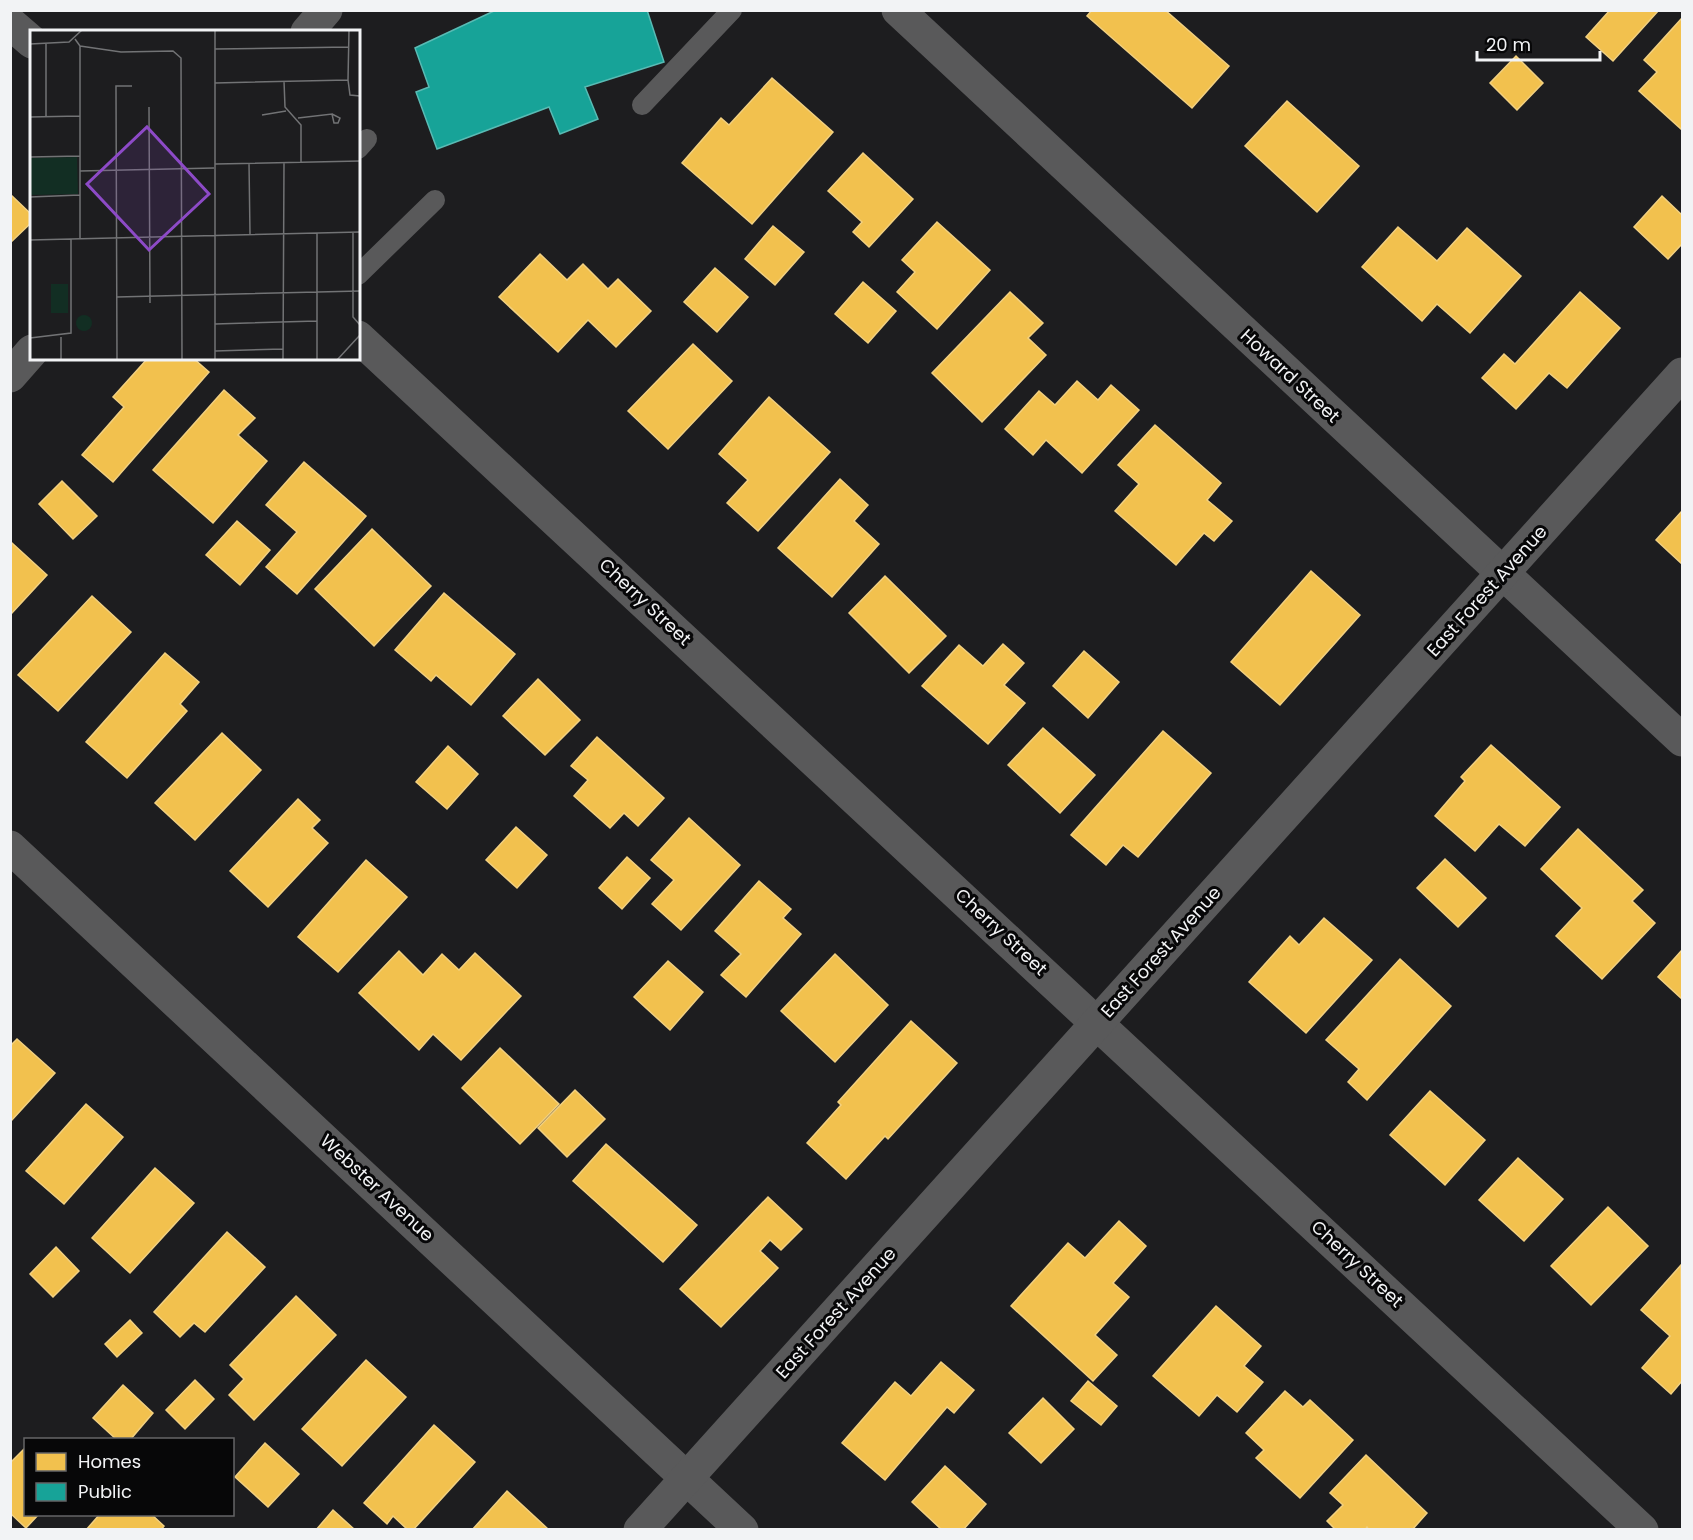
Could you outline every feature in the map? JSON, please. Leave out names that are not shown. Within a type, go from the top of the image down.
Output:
[{"type":"street","points":[[309,30],[326,10]]},
{"type":"street","name":"Howard Street","points":[[898,10],[1683,740]]},
{"type":"street","points":[[10,23],[30,40]]},
{"type":"street","name":"Cherry Street","points":[[360,339],[1098,1022],[1642,1530]]},
{"type":"street","points":[[10,376],[30,353]]},
{"type":"street","name":"East Forest Avenue","points":[[640,1530],[1683,374]]},
{"type":"street","name":"Webster Avenue","points":[[10,847],[742,1530]]},
{"type":"lane","points":[[642,105],[732,10]]},
{"type":"lane","points":[[360,272],[435,200]]},
{"type":"building: Homes","points":[[1092,10],[1165,10],[1229,66],[1192,108],[1087,16]]},
{"type":"building: Homes","points":[[1610,10],[1659,10],[1613,61],[1586,37]]},
{"type":"building: Homes","points":[[1682,18],[1681,129],[1639,91],[1657,72],[1644,60]]},
{"type":"building: Homes","points":[[1516,56],[1543,83],[1517,110],[1490,83]]},
{"type":"building: Homes","points":[[772,78],[833,132],[752,224],[682,163],[721,118],[729,125]]},
{"type":"building: Homes","points":[[1287,101],[1359,166],[1317,212],[1245,146]]},
{"type":"building: Homes","points":[[863,153],[913,199],[869,247],[853,232],[862,222],[828,191]]},
{"type":"building: Homes","points":[[10,194],[30,213],[30,224],[10,243]]},
{"type":"building: Homes","points":[[1662,196],[1682,215],[1682,244],[1668,259],[1634,227]]},
{"type":"building: Homes","points":[[937,222],[990,270],[937,329],[897,292],[915,272],[902,260]]},
{"type":"building: Homes","points":[[773,226],[804,252],[775,285],[745,259]]},
{"type":"building: Homes","points":[[1398,227],[1437,261],[1467,228],[1521,276],[1470,333],[1437,304],[1422,321],[1362,267]]},
{"type":"building: Homes","points":[[540,254],[567,280],[583,264],[608,289],[618,279],[651,311],[616,347],[588,320],[558,352],[499,297]]},
{"type":"building: Homes","points":[[715,268],[748,297],[717,332],[684,302]]},
{"type":"building: Homes","points":[[863,282],[896,311],[868,343],[835,314]]},
{"type":"building: Homes","points":[[1010,292],[1043,323],[1028,338],[1046,355],[982,422],[932,373]]},
{"type":"building: Homes","points":[[1580,292],[1620,328],[1567,388],[1549,373],[1516,409],[1482,378],[1504,354],[1515,364]]},
{"type":"building: Homes","points":[[693,344],[732,381],[668,449],[628,411]]},
{"type":"building: Homes","points":[[146,360],[195,360],[209,372],[113,482],[82,455],[124,407],[113,397]]},
{"type":"building: Homes","points":[[1077,381],[1098,400],[1111,385],[1139,410],[1082,473],[1046,440],[1033,455],[1005,429],[1039,391],[1055,405]]},
{"type":"building: Homes","points":[[224,390],[255,418],[238,435],[267,461],[213,523],[153,470]]},
{"type":"building: Homes","points":[[769,397],[830,452],[758,531],[727,503],[748,480],[719,454]]},
{"type":"building: Homes","points":[[1155,425],[1221,483],[1207,500],[1232,521],[1214,541],[1204,533],[1176,565],[1115,511],[1139,484],[1118,465]]},
{"type":"building: Homes","points":[[304,462],[366,516],[297,594],[266,567],[297,532],[266,505]]},
{"type":"building: Homes","points":[[840,479],[868,505],[854,521],[879,544],[832,597],[778,548]]},
{"type":"building: Homes","points":[[62,481],[97,516],[73,539],[39,504]]},
{"type":"building: Homes","points":[[1682,511],[1682,564],[1656,540]]},
{"type":"building: Homes","points":[[237,521],[270,550],[240,585],[206,555]]},
{"type":"building: Homes","points":[[372,529],[431,586],[374,646],[315,589]]},
{"type":"building: Homes","points":[[12,543],[47,575],[10,615],[10,545]]},
{"type":"building: Homes","points":[[1311,571],[1360,615],[1280,705],[1231,662]]},
{"type":"building: Homes","points":[[885,576],[946,636],[909,673],[849,613]]},
{"type":"building: Homes","points":[[444,593],[515,654],[471,705],[436,675],[431,681],[395,650]]},
{"type":"building: Homes","points":[[92,596],[131,632],[58,711],[18,675]]},
{"type":"building: Homes","points":[[1003,644],[1024,663],[1004,685],[1025,703],[988,744],[922,686],[959,645],[983,666]]},
{"type":"building: Homes","points":[[1084,651],[1119,682],[1088,718],[1053,686]]},
{"type":"building: Homes","points":[[165,653],[199,682],[180,704],[187,711],[127,778],[86,742]]},
{"type":"building: Homes","points":[[538,679],[580,720],[545,755],[503,716]]},
{"type":"building: Homes","points":[[1043,728],[1095,775],[1060,813],[1008,765]]},
{"type":"building: Homes","points":[[1163,731],[1211,773],[1138,857],[1123,845],[1106,865],[1071,835]]},
{"type":"building: Homes","points":[[222,733],[261,770],[195,840],[155,803]]},
{"type":"building: Homes","points":[[597,737],[664,798],[638,826],[624,813],[610,828],[574,796],[588,780],[571,766]]},
{"type":"building: Homes","points":[[1491,745],[1560,807],[1525,846],[1499,824],[1475,851],[1435,816],[1465,781],[1461,777]]},
{"type":"building: Homes","points":[[448,746],[478,774],[447,809],[416,782]]},
{"type":"building: Homes","points":[[298,799],[320,820],[312,828],[328,843],[268,907],[230,871]]},
{"type":"building: Homes","points":[[689,818],[740,865],[681,930],[652,904],[674,880],[651,860]]},
{"type":"building: Homes","points":[[516,827],[547,855],[517,888],[486,860]]},
{"type":"building: Homes","points":[[1578,829],[1643,890],[1632,901],[1655,923],[1602,979],[1556,936],[1582,908],[1541,869]]},
{"type":"building: Homes","points":[[627,857],[650,878],[622,909],[599,888]]},
{"type":"building: Homes","points":[[1445,859],[1486,898],[1458,927],[1417,888]]},
{"type":"building: Homes","points":[[366,860],[407,897],[338,972],[298,937]]},
{"type":"building: Homes","points":[[759,881],[791,909],[783,918],[801,934],[746,997],[721,975],[741,954],[715,931]]},
{"type":"building: Homes","points":[[1324,918],[1372,960],[1306,1033],[1249,982],[1290,936],[1299,945]]},
{"type":"building: Homes","points":[[1682,950],[1682,999],[1658,977]]},
{"type":"building: Homes","points":[[399,951],[423,975],[442,954],[459,970],[475,953],[521,996],[461,1060],[433,1034],[419,1050],[359,993]]},
{"type":"building: Homes","points":[[835,954],[888,1005],[835,1062],[781,1011]]},
{"type":"building: Homes","points":[[1400,959],[1451,1006],[1367,1100],[1348,1082],[1359,1069],[1326,1040]]},
{"type":"building: Homes","points":[[668,961],[703,992],[670,1030],[634,997]]},
{"type":"building: Homes","points":[[911,1021],[957,1063],[888,1139],[885,1136],[846,1179],[807,1143],[841,1105],[838,1102]]},
{"type":"building: Homes","points":[[17,1039],[55,1073],[10,1122],[10,1046]]},
{"type":"building: Homes","points":[[500,1048],[559,1104],[520,1144],[462,1088]]},
{"type":"building: Homes","points":[[575,1090],[605,1119],[567,1157],[538,1128]]},
{"type":"building: Homes","points":[[1430,1091],[1485,1140],[1445,1185],[1390,1135]]},
{"type":"building: Homes","points":[[86,1104],[123,1137],[64,1204],[26,1171]]},
{"type":"building: Homes","points":[[606,1144],[697,1225],[663,1262],[573,1181]]},
{"type":"building: Homes","points":[[1518,1158],[1563,1199],[1524,1241],[1479,1200]]},
{"type":"building: Homes","points":[[155,1168],[194,1203],[130,1273],[92,1238]]},
{"type":"building: Homes","points":[[768,1197],[802,1229],[781,1250],[770,1240],[760,1251],[778,1268],[721,1327],[680,1289]]},
{"type":"building: Homes","points":[[1608,1207],[1648,1246],[1591,1305],[1551,1266]]},
{"type":"building: Homes","points":[[1119,1221],[1146,1246],[1113,1283],[1129,1297],[1095,1335],[1117,1355],[1093,1381],[1011,1306],[1068,1243],[1085,1258]]},
{"type":"building: Homes","points":[[227,1232],[265,1267],[205,1332],[194,1323],[180,1337],[154,1312]]},
{"type":"building: Homes","points":[[56,1247],[79,1271],[53,1297],[30,1274]]},
{"type":"building: Homes","points":[[1681,1265],[1682,1381],[1671,1394],[1642,1368],[1670,1336],[1641,1310]]},
{"type":"building: Homes","points":[[296,1296],[336,1335],[254,1420],[229,1395],[244,1379],[230,1365]]},
{"type":"building: Homes","points":[[1216,1306],[1261,1346],[1244,1366],[1263,1382],[1237,1412],[1217,1395],[1199,1416],[1153,1376]]},
{"type":"building: Homes","points":[[130,1320],[142,1333],[117,1357],[105,1344]]},
{"type":"building: Homes","points":[[366,1360],[406,1397],[342,1466],[302,1429]]},
{"type":"building: Homes","points":[[941,1362],[974,1390],[954,1413],[947,1407],[885,1480],[842,1443],[895,1382],[911,1396]]},
{"type":"building: Homes","points":[[195,1380],[214,1399],[185,1429],[166,1410]]},
{"type":"building: Homes","points":[[1088,1381],[1117,1406],[1101,1425],[1071,1401]]},
{"type":"building: Homes","points":[[123,1385],[153,1413],[132,1438],[115,1438],[93,1418]]},
{"type":"building: Homes","points":[[1285,1391],[1303,1407],[1310,1400],[1353,1440],[1300,1498],[1256,1458],[1264,1450],[1246,1433]]},
{"type":"building: Homes","points":[[1043,1398],[1074,1429],[1041,1463],[1009,1433]]},
{"type":"building: Homes","points":[[434,1425],[475,1462],[413,1530],[408,1530],[393,1516],[387,1524],[364,1503]]},
{"type":"building: Homes","points":[[265,1443],[299,1474],[268,1507],[235,1477]]},
{"type":"building: Homes","points":[[24,1449],[24,1516],[37,1516],[26,1528],[10,1513],[10,1463]]},
{"type":"building: Homes","points":[[1366,1455],[1427,1513],[1412,1530],[1369,1530],[1367,1527],[1365,1530],[1336,1530],[1327,1521],[1343,1505],[1330,1493]]},
{"type":"building: Homes","points":[[945,1466],[986,1504],[963,1530],[942,1530],[912,1502]]},
{"type":"building: Homes","points":[[507,1491],[548,1529],[548,1530],[472,1530]]},
{"type":"building: Homes","points":[[333,1510],[355,1530],[316,1530]]},
{"type":"building: Homes","points":[[98,1516],[153,1516],[164,1526],[161,1530],[86,1530]]},
{"type":"building: Public","points":[[496,10],[647,10],[664,62],[585,87],[598,119],[560,134],[549,107],[437,149],[416,92],[429,87],[415,48]]}]
